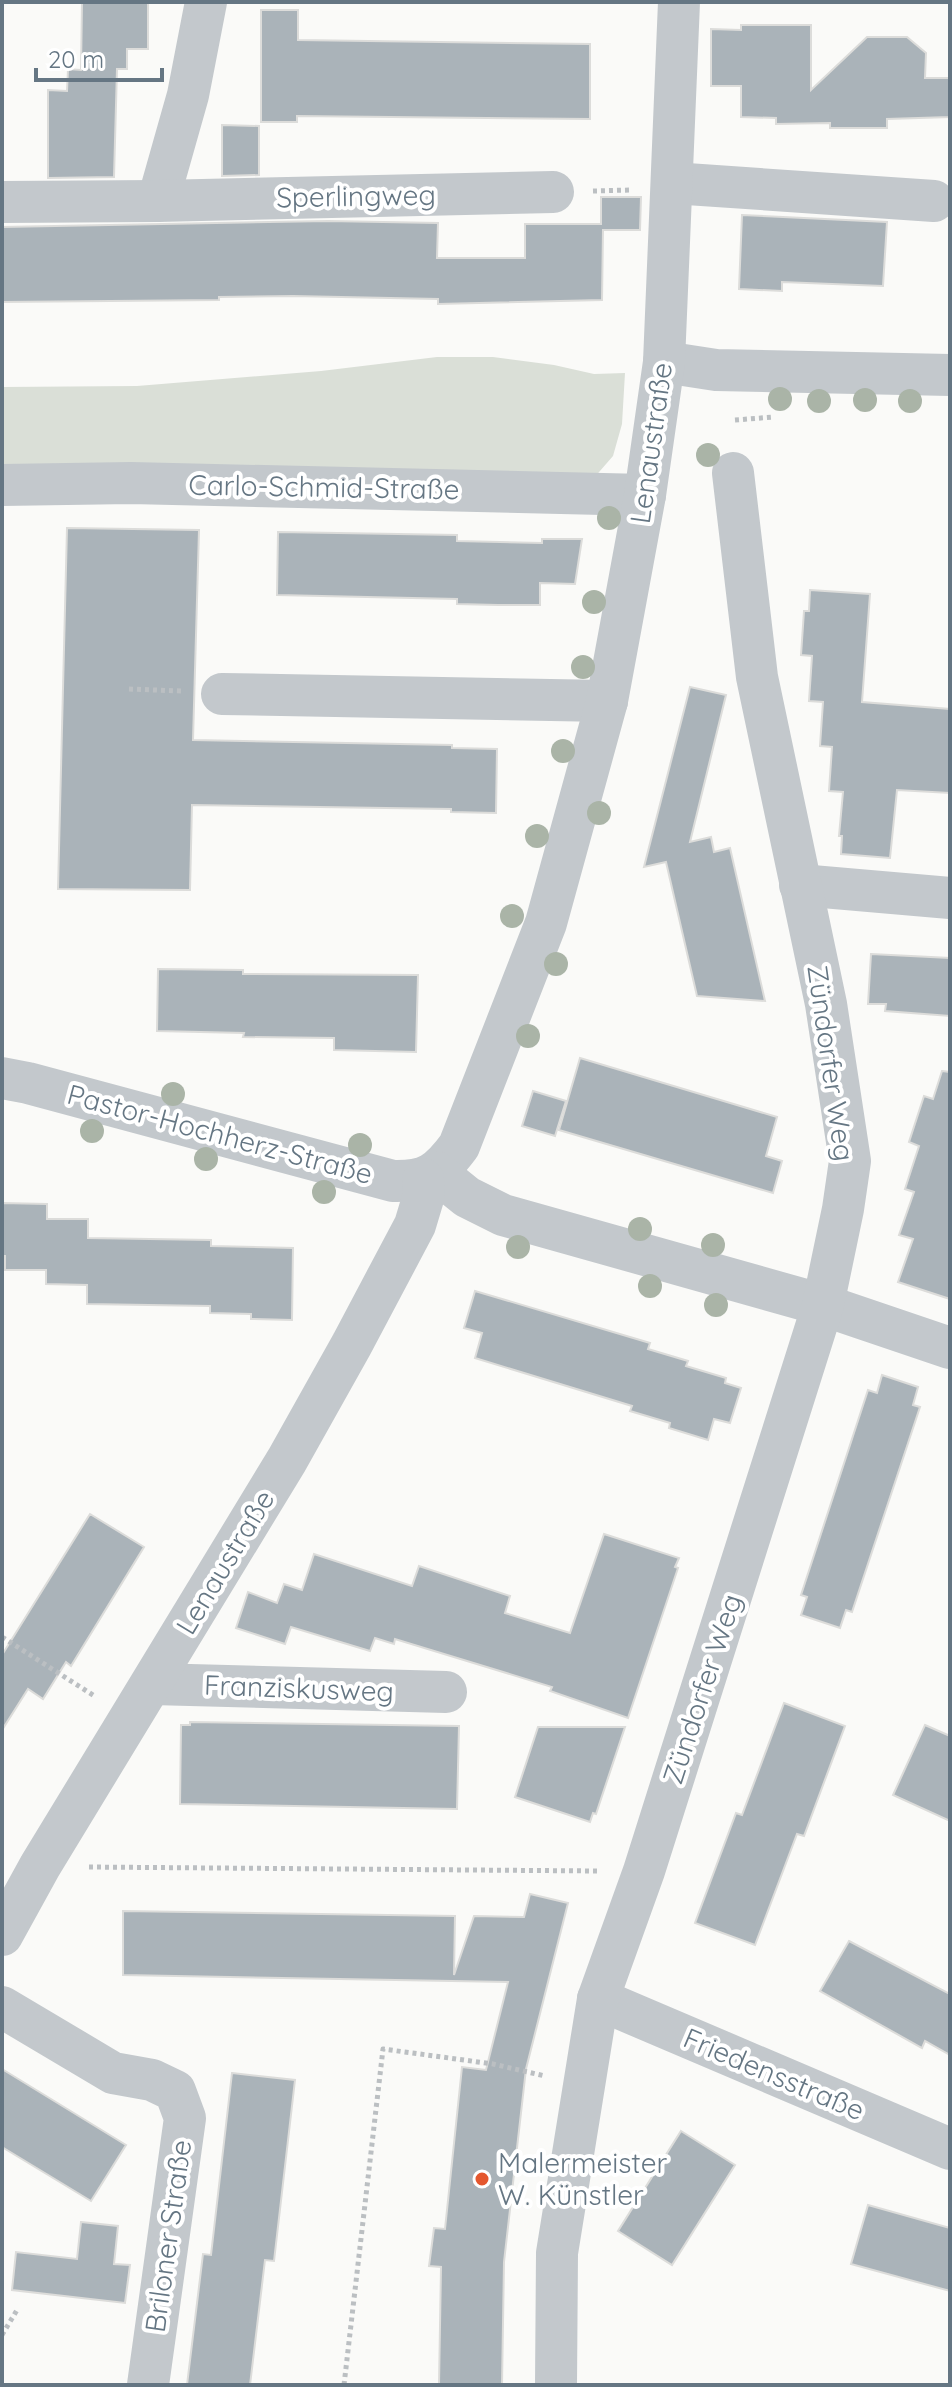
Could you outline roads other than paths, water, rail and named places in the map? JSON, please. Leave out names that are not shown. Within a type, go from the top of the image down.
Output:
[{"type":"street","points":[[158,201],[188,95],[206,2]]},
{"type":"street","name":"Lenaustraße","points":[[2,1935],[40,1866],[287,1460],[415,1225],[435,1172],[459,1146],[546,923],[607,701],[645,495],[664,362],[679,2]]},
{"type":"street","points":[[672,186],[934,201]]},
{"type":"street","name":"Sperlingweg","points":[[2,202],[553,192]]},
{"type":"street","points":[[664,362],[716,370],[950,375]]},
{"type":"street","name":"Zündorfer Weg","points":[[556,2385],[557,2253],[598,1999],[644,1871],[823,1305],[850,1161],[826,1004],[757,677],[733,473]]},
{"type":"street","name":"Carlo-Schmid-Straße","points":[[2,485],[131,483],[645,495]]},
{"type":"street","points":[[208,692],[607,701]]},
{"type":"street","points":[[800,885],[950,898]]},
{"type":"street","name":"Pastor-Hochherz-Straße","points":[[2,1078],[393,1181],[416,1182],[435,1172]]},
{"type":"street","points":[[435,1172],[467,1197],[503,1215],[823,1305],[950,1348]]},
{"type":"street","name":"Franziskusweg","points":[[141,1701],[446,1692]]},
{"type":"street","name":"Friedensstraße","points":[[598,1999],[950,2149]]},
{"type":"street","name":"Briloner Straße","points":[[2,2007],[113,2073],[152,2080],[175,2091],[185,2118],[148,2385]]},
{"type":"place","name":"Malermeister W. Künstler","points":[[482,2179]]}]
